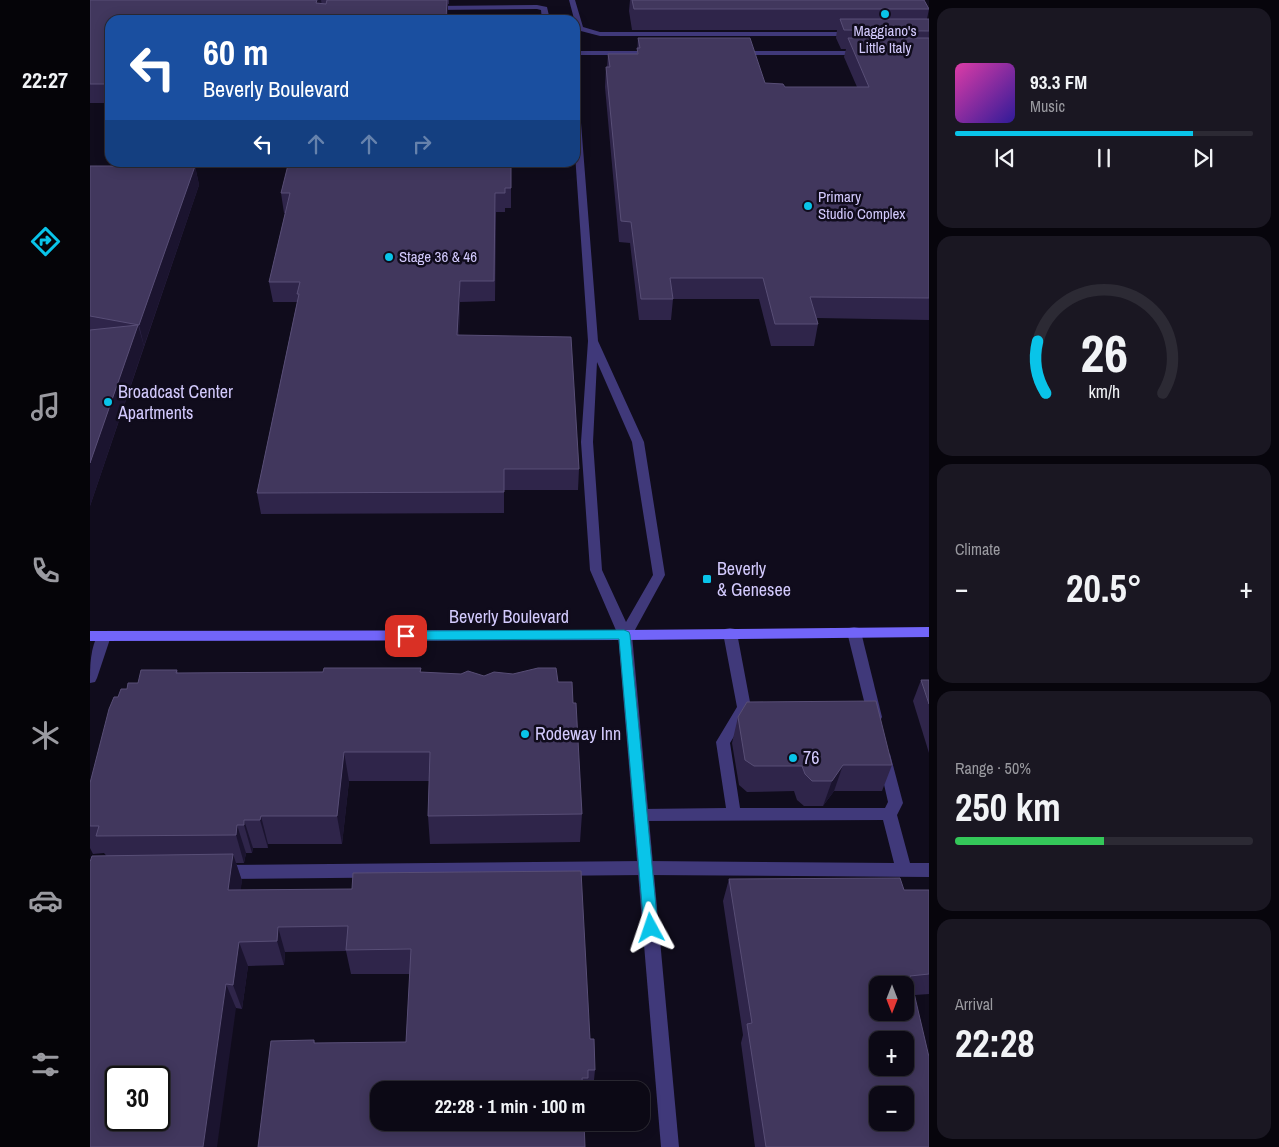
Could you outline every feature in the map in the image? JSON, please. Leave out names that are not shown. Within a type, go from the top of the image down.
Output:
[{"type":"main road","name":"Beverly Boulevard","points":[[90,636],[624,635],[929,632]]},
{"type":"street","points":[[572,0],[576,15]]},
{"type":"street","points":[[425,8],[537,7],[544,9],[545,15]]},
{"type":"street","points":[[580,28],[600,34],[859,34]]},
{"type":"street","points":[[580,53],[661,53]]},
{"type":"street","points":[[731,53],[870,53]]},
{"type":"street","points":[[580,165],[593,341],[587,442],[596,570],[624,635],[670,1147]]},
{"type":"street","points":[[593,341],[638,442],[659,575],[624,635]]},
{"type":"street","points":[[854,632],[868,708],[878,727]]},
{"type":"street","points":[[730,634],[744,707],[723,742],[734,814]]},
{"type":"street","points":[[90,678],[104,636]]},
{"type":"street","points":[[744,707],[764,707]]},
{"type":"street","points":[[882,746],[896,803],[889,814],[904,870]]},
{"type":"street","points":[[640,815],[889,814]]},
{"type":"street","points":[[208,872],[646,868],[929,870]]},
{"type":"building","points":[[90,0],[317,0],[316,3],[326,4],[327,0],[447,0],[446,15],[105,15],[105,84],[90,84]]},
{"type":"building","points":[[632,0],[924,0],[929,9],[634,9]]},
{"type":"building","points":[[840,19],[929,19],[929,31],[844,30]]},
{"type":"building","name":"Primary Studio Complex","points":[[638,38],[750,38],[765,83],[783,84],[785,87],[869,87],[848,38],[929,38],[929,298],[810,297],[818,324],[775,324],[763,278],[670,278],[673,299],[641,299],[631,222],[621,221],[606,67],[610,67],[608,54],[638,54],[637,48],[640,48]]},
{"type":"building","points":[[90,166],[195,167],[139,325],[90,316]]},
{"type":"building","points":[[288,167],[511,167],[511,188],[505,188],[505,193],[495,193],[494,281],[460,281],[457,335],[571,337],[579,469],[504,469],[504,492],[257,493],[300,282],[269,282],[290,193],[281,193]]},
{"type":"building","points":[[138,325],[90,463],[90,330]]},
{"type":"building","points":[[324,668],[421,668],[420,672],[461,674],[468,671],[484,676],[494,672],[513,674],[538,668],[556,668],[558,682],[572,682],[573,703],[576,703],[582,814],[428,816],[430,752],[344,752],[337,816],[261,816],[260,820],[244,820],[244,825],[237,825],[236,835],[96,836],[99,826],[90,826],[90,783],[109,709],[114,697],[118,697],[121,689],[127,689],[128,683],[138,683],[141,670],[177,670],[176,673],[323,672]]},
{"type":"building","points":[[921,680],[929,680],[929,704]]},
{"type":"building","points":[[876,701],[892,765],[843,765],[832,781],[812,781],[805,774],[802,766],[754,766],[745,760],[738,717],[747,702]]},
{"type":"building","points":[[233,854],[228,890],[352,889],[353,873],[581,871],[590,1039],[594,1039],[595,1070],[588,1070],[588,1078],[582,1078],[582,1081],[370,1081],[370,1131],[584,1131],[585,1147],[258,1147],[271,1041],[314,1040],[314,1043],[406,1042],[411,949],[346,950],[348,926],[278,927],[277,941],[239,942],[233,985],[226,984],[203,1147],[90,1147],[90,862],[92,856]]},
{"type":"building","points":[[900,878],[904,890],[929,890],[929,974],[869,976],[869,1021],[914,1021],[914,993],[929,1057],[929,1147],[766,1147],[747,1024],[752,1023],[729,879]]},
{"type":"place","name":"Maggiano's Little Italy","points":[[885,14]]},
{"type":"place","name":"Primary Studio Complex","points":[[808,206]]},
{"type":"place","name":"Stage 36 & 46","points":[[389,257]]},
{"type":"place","name":"Broadcast Center Apartments","points":[[108,402]]},
{"type":"place","name":"Beverly & Genesee","points":[[707,579]]},
{"type":"place","name":"Rodeway Inn","points":[[525,734]]},
{"type":"place","name":"76","points":[[793,758]]},
{"type":"route","points":[[406,636],[624,635],[651,928]]}]
